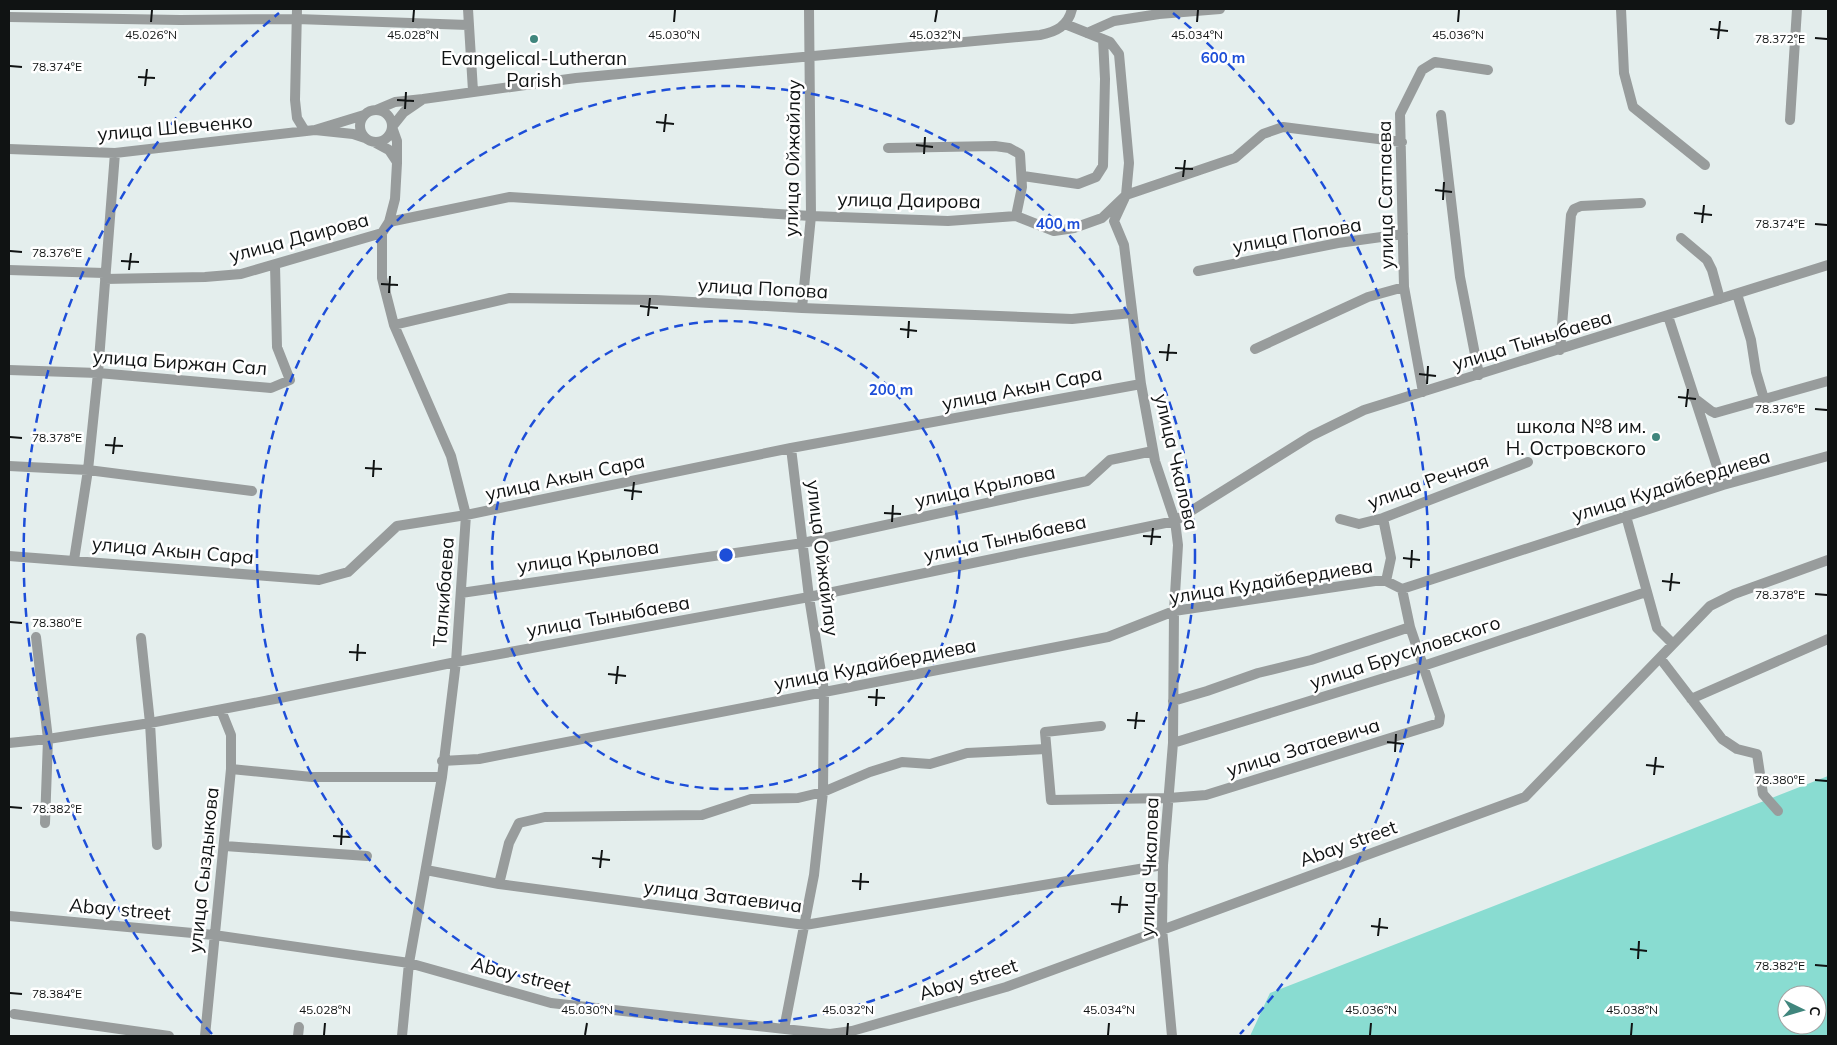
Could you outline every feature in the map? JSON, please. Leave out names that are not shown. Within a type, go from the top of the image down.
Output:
[{"type":"street","points":[[468,9],[473,91]]},
{"type":"street","name":"улица Ойжайлау","points":[[802,308],[811,216],[809,9]]},
{"type":"street","points":[[310,131],[364,115],[395,102],[473,91],[576,78],[1040,35],[1054,32],[1065,24],[1070,17],[1072,9]]},
{"type":"street","points":[[1087,32],[1114,21],[1159,14],[1220,9]]},
{"type":"street","points":[[1621,9],[1624,73],[1633,107],[1705,165]]},
{"type":"street","points":[[1790,120],[1797,9]]},
{"type":"street","points":[[9,17],[180,20],[297,14],[468,25]]},
{"type":"street","points":[[297,14],[295,100],[297,118],[310,131],[353,134],[376,142],[389,150],[397,163]]},
{"type":"street","name":"улица Чкалова","points":[[1065,24],[1110,42],[1119,54],[1129,163],[1126,195],[1114,221],[1124,245],[1141,384],[1153,451],[1175,521],[1178,545],[1174,611],[1173,743],[1163,865],[1162,929],[1172,1036]]},
{"type":"street","points":[[1023,176],[1078,184],[1096,176],[1103,166],[1105,79],[1103,39]]},
{"type":"street","name":"улица Сатпаева","points":[[1422,392],[1404,287],[1400,114],[1422,70],[1435,62],[1488,70]]},
{"type":"street","points":[[376,142],[381,142],[388,136],[404,112],[423,99]]},
{"type":"street","points":[[376,110],[386,114],[391,122],[397,141],[395,199],[389,222],[382,233]]},
{"type":"street","points":[[364,115],[361,120],[360,130],[365,138]]},
{"type":"street","points":[[1441,115],[1460,277],[1479,375]]},
{"type":"street","name":"улица Даирова","points":[[389,222],[510,197],[811,216],[948,221],[1016,216],[1054,231],[1074,228],[1102,218],[1126,195],[1235,158],[1263,134],[1284,127],[1402,142]]},
{"type":"street","name":"улица Шевченко","points":[[9,149],[115,153],[310,131]]},
{"type":"street","points":[[888,148],[995,146],[1009,148],[1020,154],[1023,176],[1016,216]]},
{"type":"street","points":[[74,560],[88,470],[98,373],[115,153]]},
{"type":"street","points":[[1560,350],[1571,215],[1574,209],[1581,206],[1641,203]]},
{"type":"street","name":"улица Даирова","points":[[9,270],[104,276],[205,277],[241,274],[382,233]]},
{"type":"street","name":"Талкибаева","points":[[382,233],[382,278],[394,325],[451,456],[466,515],[456,662],[442,760],[442,777],[409,963],[402,1036]]},
{"type":"street","name":"улица Попова","points":[[1198,271],[1338,243],[1403,234]]},
{"type":"street","points":[[1681,238],[1707,260],[1712,270],[1720,300]]},
{"type":"street","name":"улица Биржан Сал","points":[[9,370],[98,373],[271,388],[290,380],[277,347],[275,265]]},
{"type":"street","name":"улица Тыныбаева","points":[[9,743],[48,739],[221,710],[456,662],[809,597],[1175,521],[1311,436],[1364,410],[1828,265]]},
{"type":"street","points":[[1255,350],[1368,297],[1404,287]]},
{"type":"street","points":[[1737,294],[1751,340],[1756,372],[1764,399]]},
{"type":"street","name":"улица Попова","points":[[394,325],[509,298],[656,300],[1072,319],[1132,313]]},
{"type":"street","points":[[1668,316],[1723,485]]},
{"type":"street","points":[[1694,398],[1715,413],[1828,381]]},
{"type":"street","name":"улица Акын Сара","points":[[9,556],[319,580],[348,572],[397,526],[466,515],[791,448],[1141,384]]},
{"type":"street","name":"улица Ойжайлау","points":[[784,1028],[814,875],[823,792],[824,692],[809,597],[791,448]]},
{"type":"street","name":"улица Крылова","points":[[461,593],[803,543],[1087,482],[1110,460],[1153,451]]},
{"type":"street","name":"улица Кудайбердиева","points":[[442,760],[479,760],[1108,637],[1174,611],[1386,581],[1402,589],[1723,485],[1828,456]]},
{"type":"street","name":"улица Речная","points":[[1340,519],[1360,524],[1383,518],[1528,462]]},
{"type":"street","points":[[9,466],[88,470],[252,491]]},
{"type":"street","points":[[1626,516],[1657,628],[1673,644]]},
{"type":"street","points":[[1383,518],[1391,558],[1386,581]]},
{"type":"street","name":"Abay street","points":[[9,916],[214,936],[409,963],[551,1004],[784,1028],[830,1035],[852,1031],[1006,987],[1525,797],[1710,606],[1734,594],[1828,560]]},
{"type":"street","points":[[1402,589],[1410,627],[1423,666]]},
{"type":"street","name":"улица Брусиловского","points":[[1173,743],[1423,666],[1646,592]]},
{"type":"street","points":[[1173,700],[1207,691],[1258,673],[1311,660],[1410,627]]},
{"type":"street","points":[[36,637],[48,739],[45,823]]},
{"type":"street","points":[[141,638],[150,723],[157,845]]},
{"type":"street","points":[[1691,699],[1828,639]]},
{"type":"street","points":[[1660,658],[1722,740],[1737,749],[1757,754],[1763,794],[1778,811]]},
{"type":"street","name":"улица Затаевича","points":[[1169,798],[1206,795],[1438,723],[1440,716],[1423,666]]},
{"type":"street","name":"улица Сыздыкова","points":[[205,1036],[231,769],[231,735],[221,710]]},
{"type":"street","points":[[1101,726],[1045,732],[1051,800],[1169,798]]},
{"type":"street","points":[[499,884],[509,843],[519,823],[545,817],[702,815],[751,799],[798,798],[823,792],[870,772],[902,762],[930,764],[967,752],[1046,749]]},
{"type":"street","points":[[231,769],[312,777],[442,777]]},
{"type":"street","points":[[225,846],[367,856]]},
{"type":"street","name":"улица Затаевича","points":[[426,870],[499,884],[805,925],[1163,865]]},
{"type":"street","points":[[14,1014],[169,1036]]},
{"type":"green space","points":[[1828,776],[1828,1036],[1250,1036],[1270,993]]},
{"type":"place","name":"Evangelical-Lutheran Parish","points":[[534,39]]},
{"type":"place","name":"школа №8 им. Н. Островского","points":[[1656,437]]}]
